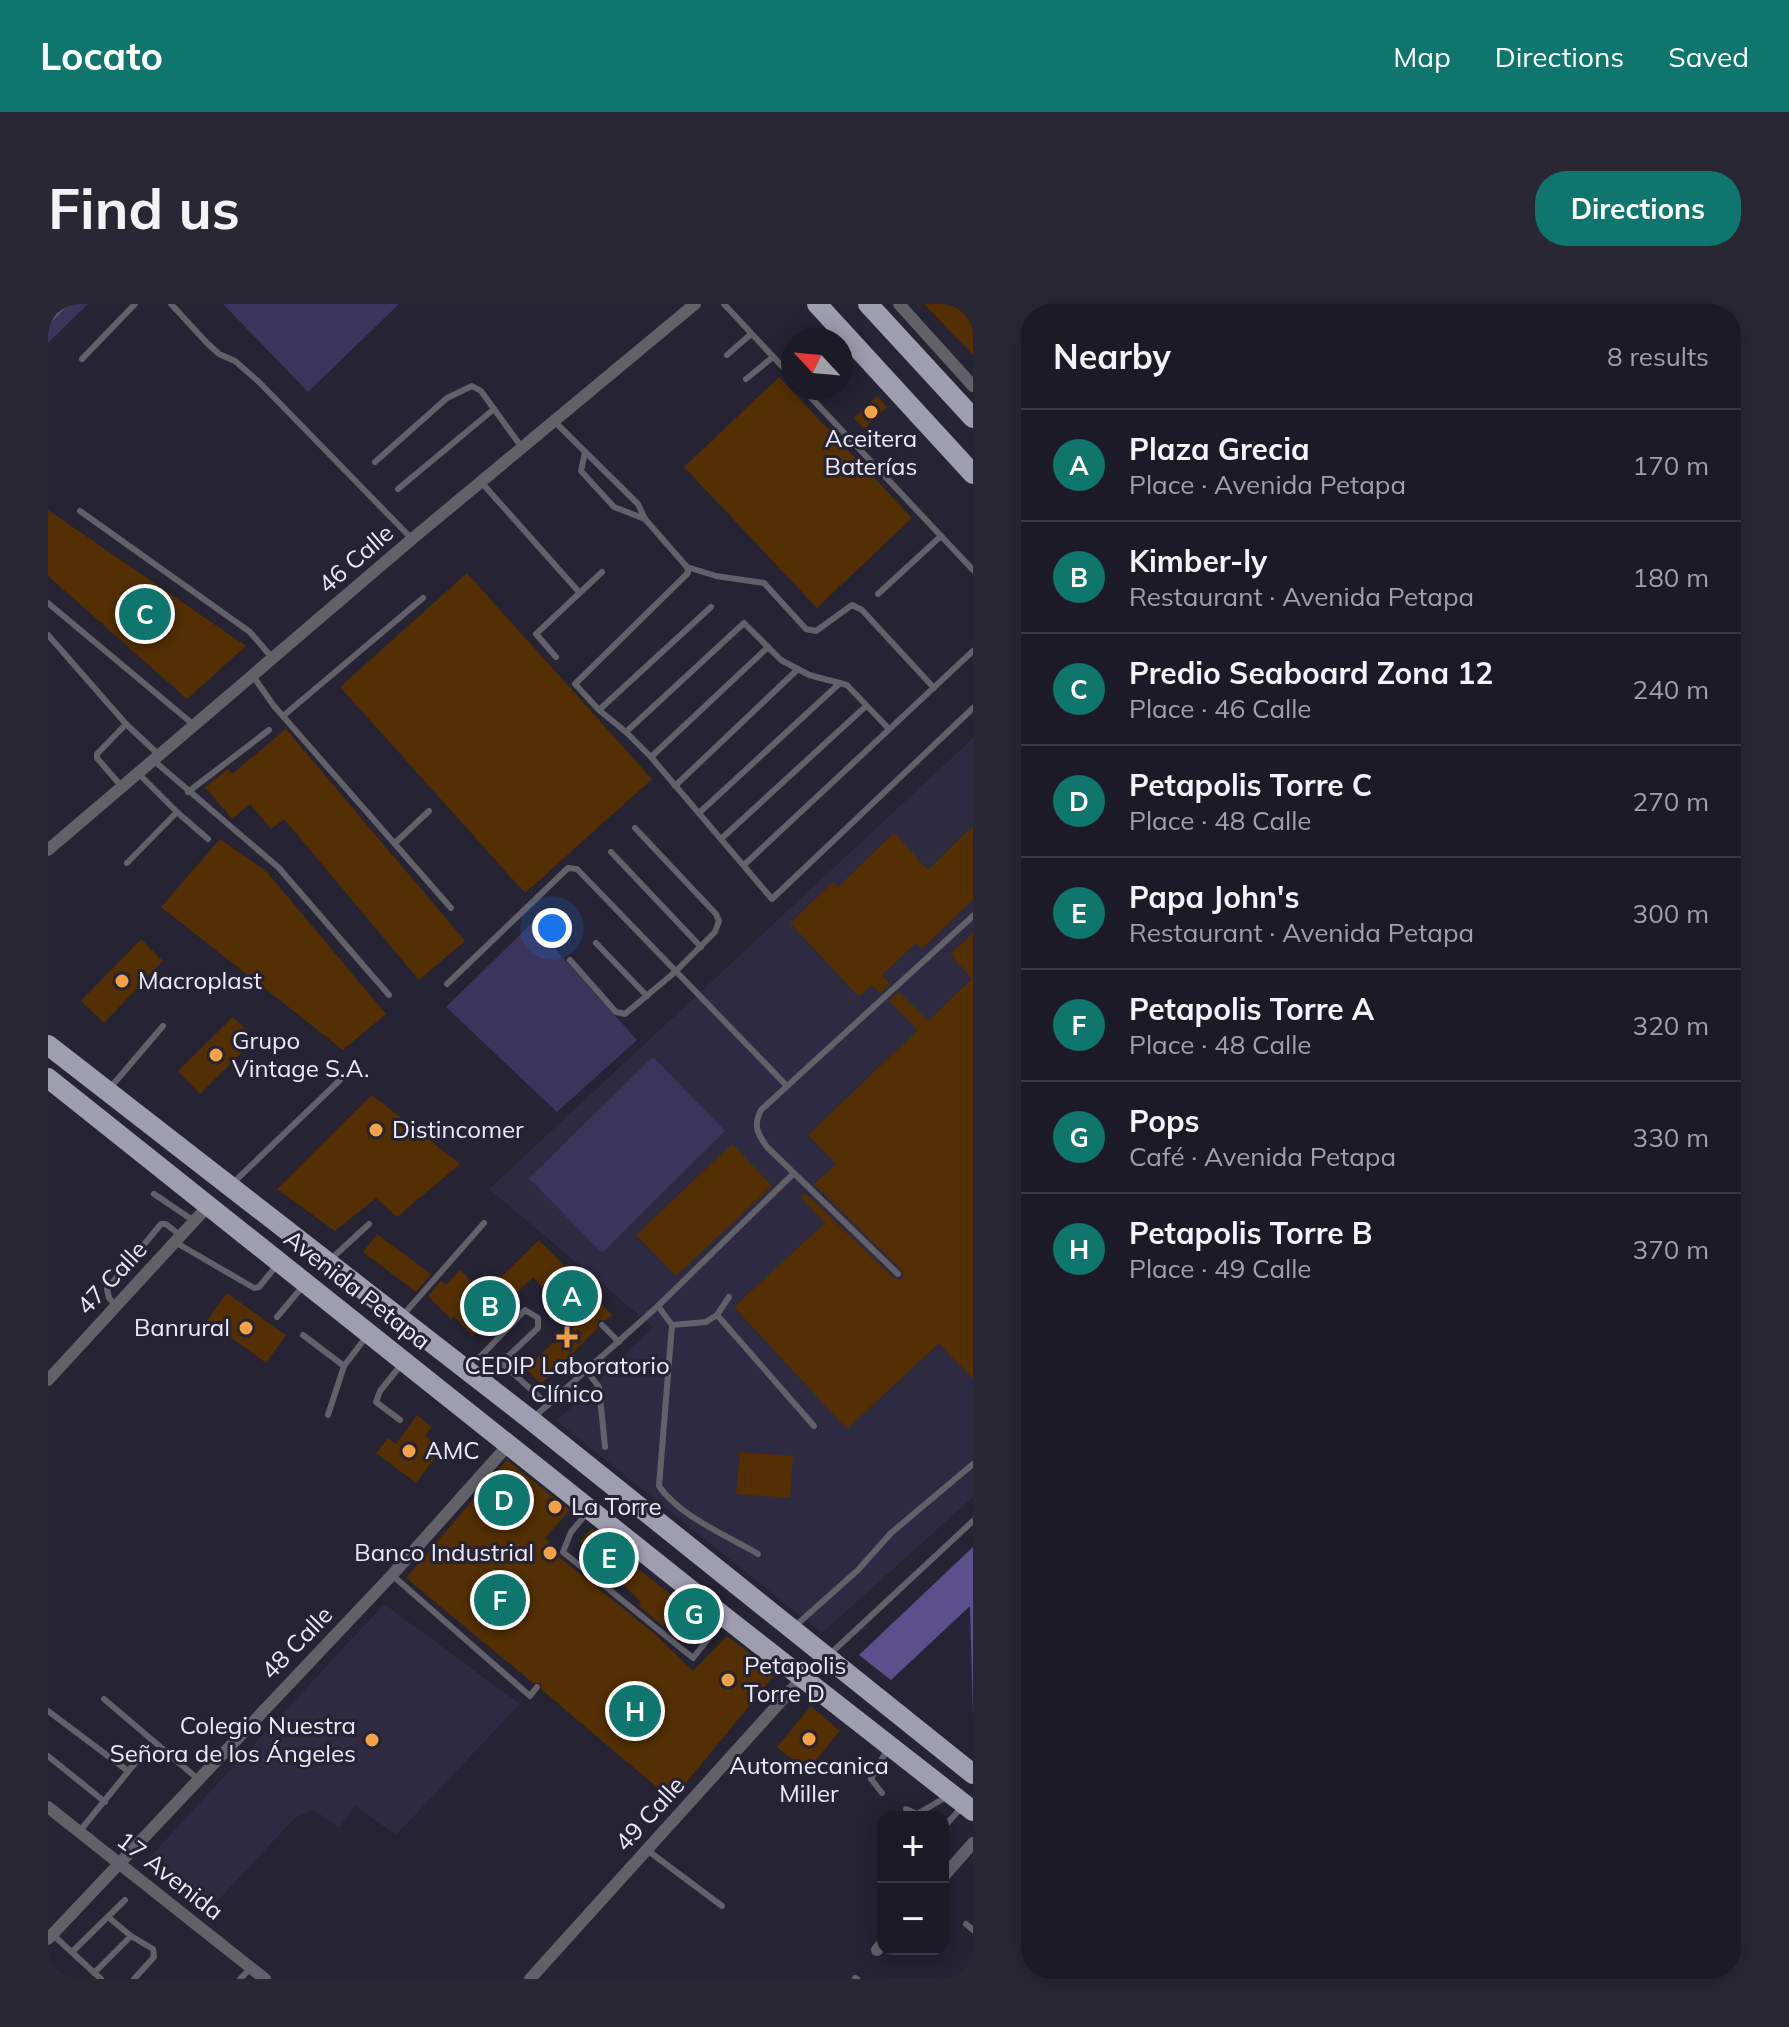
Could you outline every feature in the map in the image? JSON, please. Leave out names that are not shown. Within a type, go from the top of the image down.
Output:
[{"type":"main road","points":[[817,304],[973,474]]},
{"type":"main road","points":[[868,304],[973,418]]},
{"type":"main road","name":"Avenida Petapa","points":[[48,1045],[531,1420],[973,1774]]},
{"type":"main road","name":"Avenida Petapa","points":[[48,1078],[201,1214],[279,1262],[509,1444],[671,1580],[726,1618],[962,1803]]},
{"type":"main road","points":[[509,1444],[531,1420]]},
{"type":"street","name":"46 Calle","points":[[48,850],[412,539],[695,304]]},
{"type":"street","points":[[899,304],[973,386]]},
{"type":"street","name":"47 Calle","points":[[48,1380],[201,1214]]},
{"type":"street","name":"48 Calle","points":[[50,1936],[392,1575],[509,1444]]},
{"type":"street","name":"49 Calle","points":[[530,1979],[802,1678]]},
{"type":"street","name":"17 Avenida","points":[[48,1807],[265,1979]]},
{"type":"street","points":[[949,1870],[973,1843]]},
{"type":"lane","points":[[48,321],[65,304]]},
{"type":"lane","points":[[82,359],[135,304]]},
{"type":"lane","points":[[171,304],[219,354],[235,361],[259,382],[412,539]]},
{"type":"lane","points":[[724,304],[781,365]]},
{"type":"lane","points":[[727,355],[751,334]]},
{"type":"lane","points":[[746,379],[773,357]]},
{"type":"lane","points":[[375,462],[447,398],[472,386],[481,391],[523,449]]},
{"type":"lane","points":[[813,400],[973,570]]},
{"type":"lane","points":[[398,489],[494,409]]},
{"type":"lane","points":[[555,422],[597,460],[638,504],[645,519],[687,567],[716,576],[764,583],[806,629],[816,631],[852,605],[862,610],[934,688]]},
{"type":"lane","points":[[585,452],[581,471],[614,507],[645,519]]},
{"type":"lane","points":[[482,483],[579,592]]},
{"type":"lane","points":[[80,511],[250,632],[273,659]]},
{"type":"lane","points":[[878,594],[941,536]]},
{"type":"lane","points":[[687,567],[685,579],[575,684],[651,757],[772,899],[973,708]]},
{"type":"lane","points":[[556,657],[536,634],[602,572]]},
{"type":"lane","points":[[283,716],[423,598]]},
{"type":"lane","points":[[48,603],[194,725]]},
{"type":"lane","points":[[599,710],[711,607]]},
{"type":"lane","points":[[626,732],[744,623],[781,660],[847,685],[889,729]]},
{"type":"lane","points":[[48,635],[188,792],[278,867],[389,995]]},
{"type":"lane","points":[[651,757],[768,647]]},
{"type":"lane","points":[[744,865],[973,651]]},
{"type":"lane","points":[[675,786],[798,669]]},
{"type":"lane","points":[[253,676],[283,716],[451,908]]},
{"type":"lane","points":[[699,813],[841,683]]},
{"type":"lane","points":[[721,839],[866,706]]},
{"type":"lane","points":[[122,787],[97,758],[97,754],[126,724]]},
{"type":"lane","points":[[188,792],[269,730]]},
{"type":"lane","points":[[138,773],[208,839]]},
{"type":"lane","points":[[395,843],[429,811]]},
{"type":"lane","points":[[127,863],[177,812]]},
{"type":"lane","points":[[570,960],[616,1012],[625,1014],[675,972],[718,927],[716,914],[635,828]]},
{"type":"lane","points":[[611,852],[701,947]]},
{"type":"lane","points":[[447,984],[571,867],[585,875],[787,1086]]},
{"type":"lane","points":[[898,1274],[767,1147],[757,1132],[756,1121],[761,1110],[973,916]]},
{"type":"lane","points":[[596,943],[647,996]]},
{"type":"lane","points":[[107,1091],[163,1026]]},
{"type":"lane","points":[[230,1185],[340,1080]]},
{"type":"lane","points":[[531,1420],[658,1306],[793,1174]]},
{"type":"lane","points":[[154,1194],[201,1214]]},
{"type":"lane","points":[[401,1318],[484,1223]]},
{"type":"lane","points":[[117,1306],[109,1298],[107,1289],[161,1224],[166,1224],[178,1239],[254,1288],[259,1287],[279,1262]]},
{"type":"lane","points":[[328,1262],[369,1224]]},
{"type":"lane","points":[[277,1317],[306,1283]]},
{"type":"lane","points":[[672,1325],[706,1322],[717,1315],[729,1297]]},
{"type":"lane","points":[[658,1306],[672,1325],[659,1486],[664,1494],[707,1526],[758,1554]]},
{"type":"lane","points":[[461,1365],[481,1356],[521,1313],[529,1310],[538,1318],[538,1328],[481,1383]]},
{"type":"lane","points":[[717,1315],[814,1426]]},
{"type":"lane","points":[[602,1325],[619,1342]]},
{"type":"lane","points":[[328,1415],[344,1366],[369,1333]]},
{"type":"lane","points":[[303,1335],[344,1366]]},
{"type":"lane","points":[[400,1420],[376,1402],[380,1391],[404,1361]]},
{"type":"lane","points":[[502,1363],[548,1405]]},
{"type":"lane","points":[[586,1370],[599,1387],[605,1447]]},
{"type":"lane","points":[[791,1630],[858,1570],[891,1533],[973,1464]]},
{"type":"lane","points":[[590,1510],[594,1522],[626,1550]]},
{"type":"lane","points":[[590,1510],[571,1532],[563,1552],[693,1658],[726,1618]]},
{"type":"lane","points":[[826,1658],[973,1521]]},
{"type":"lane","points":[[392,1575],[530,1696],[537,1687]]},
{"type":"lane","points":[[104,1699],[198,1779]]},
{"type":"lane","points":[[48,1711],[128,1771]]},
{"type":"lane","points":[[882,1793],[871,1779],[889,1747]]},
{"type":"lane","points":[[48,1756],[105,1802]]},
{"type":"lane","points":[[79,1832],[136,1762]]},
{"type":"lane","points":[[906,1809],[917,1814],[962,1803]]},
{"type":"lane","points":[[949,1820],[962,1803]]},
{"type":"lane","points":[[647,1850],[722,1906]]},
{"type":"lane","points":[[72,1952],[125,1900]]},
{"type":"lane","points":[[108,1917],[153,1949],[154,1957],[134,1979]]},
{"type":"lane","points":[[966,1924],[973,1930]]},
{"type":"lane","points":[[50,1936],[101,1979]]},
{"type":"lane","points":[[94,1973],[131,1936]]},
{"type":"lane","points":[[240,1979],[251,1968]]},
{"type":"lane","points":[[969,1979],[973,1974]]},
{"type":"shaded area","points":[[48,304],[88,304],[48,343]]},
{"type":"shaded area","points":[[223,304],[399,304],[308,392]]},
{"type":"shaded area","points":[[973,738],[973,1497],[822,1633],[557,1421],[653,1327],[489,1189]]},
{"type":"shaded area","points":[[532,923],[637,1040],[557,1112],[446,1007]]},
{"type":"shaded area","points":[[653,1057],[725,1131],[602,1253],[529,1178]]},
{"type":"shaded area","points":[[973,1547],[973,1716],[970,1606],[891,1680],[859,1655]]},
{"type":"shaded area","name":"Colegio Nuestra Señora de los Ángeles","points":[[384,1604],[520,1704],[396,1835],[355,1806],[339,1828],[314,1810],[295,1818],[206,1913],[147,1860]]},
{"type":"building","points":[[924,304],[973,304],[973,355]]},
{"type":"building","points":[[779,377],[781,400],[801,400],[912,518],[817,608],[684,467]]},
{"type":"building","name":"Aceitera Baterías","points":[[877,396],[887,407],[864,429],[854,418]]},
{"type":"building","points":[[48,510],[246,646],[187,699],[48,576]]},
{"type":"building","points":[[467,573],[652,779],[525,893],[340,687]]},
{"type":"building","points":[[286,729],[465,941],[419,980],[284,819],[271,829],[250,804],[232,819],[205,787],[228,769],[232,774]]},
{"type":"building","points":[[973,826],[973,899],[922,949],[916,943],[882,975],[890,984],[880,993],[872,985],[859,997],[790,923],[833,882],[838,887],[894,833],[928,870]]},
{"type":"building","points":[[220,839],[266,871],[386,1014],[343,1050],[161,907]]},
{"type":"building","points":[[973,933],[973,1379],[939,1343],[847,1429],[734,1307],[825,1223],[801,1197],[805,1193],[894,1278],[903,1278],[902,1270],[814,1184],[836,1164],[808,1135],[918,1030],[889,1001],[899,992],[928,1021],[972,979],[950,954]]},
{"type":"building","name":"Macroplast","points":[[141,939],[163,961],[104,1023],[81,1001]]},
{"type":"building","name":"Grupo Vintage S.A.","points":[[233,1017],[255,1039],[200,1094],[178,1071]]},
{"type":"building","name":"Distincomer","points":[[372,1095],[460,1164],[397,1217],[376,1198],[335,1231],[277,1189]]},
{"type":"building","points":[[732,1144],[772,1186],[676,1276],[636,1235]]},
{"type":"building","points":[[377,1234],[431,1274],[416,1292],[363,1252]]},
{"type":"building","points":[[539,1240],[612,1315],[606,1320],[598,1320],[597,1329],[541,1384],[526,1369],[575,1321],[533,1277],[473,1336],[428,1296],[441,1281],[446,1285],[460,1270],[484,1294]]},
{"type":"building","name":"Banrural","points":[[227,1293],[286,1335],[266,1363],[207,1320]]},
{"type":"building","name":"AMC","points":[[417,1415],[432,1427],[425,1436],[442,1448],[416,1483],[376,1453],[388,1438],[396,1444]]},
{"type":"building","points":[[740,1452],[793,1456],[790,1498],[736,1494]]},
{"type":"building","points":[[507,1460],[570,1510],[545,1538],[558,1550],[559,1557],[656,1635],[693,1671],[727,1636],[776,1673],[672,1800],[542,1690],[541,1683],[533,1683],[406,1578]]},
{"type":"building","points":[[592,1528],[607,1544],[684,1605],[686,1602],[704,1617],[694,1629],[674,1612],[663,1626],[638,1605],[641,1602],[580,1541]]},
{"type":"building","name":"Automecanica Miller","points":[[811,1706],[840,1731],[807,1771],[777,1747]]},
{"type":"place","name":"Aceitera Baterías","points":[[871,412]]},
{"type":"place","name":"Predio Seaboard Zona 12","points":[[145,614]]},
{"type":"place","name":"Macroplast","points":[[122,981]]},
{"type":"place","name":"Grupo Vintage S.A.","points":[[216,1055]]},
{"type":"place","name":"Distincomer","points":[[376,1130]]},
{"type":"place","name":"Plaza Grecia","points":[[572,1296]]},
{"type":"place","name":"Kimber-ly","points":[[490,1306]]},
{"type":"place","name":"Banrural","points":[[246,1328]]},
{"type":"place","name":"CEDIP Laboratorio Clínico","points":[[567,1337]]},
{"type":"place","name":"AMC","points":[[409,1451]]},
{"type":"place","name":"Petapolis Torre C","points":[[504,1500]]},
{"type":"place","name":"La Torre","points":[[555,1507]]},
{"type":"place","name":"Banco Industrial","points":[[550,1553]]},
{"type":"place","name":"Papa John's","points":[[609,1558]]},
{"type":"place","name":"Petapolis Torre A","points":[[500,1600]]},
{"type":"place","name":"Pops","points":[[694,1614]]},
{"type":"place","name":"Petapolis Torre D","points":[[728,1680]]},
{"type":"place","name":"Petapolis Torre B","points":[[635,1711]]},
{"type":"place","name":"Automecanica Miller","points":[[809,1739]]},
{"type":"place","name":"Colegio Nuestra Señora de los Ángeles","points":[[372,1740]]}]
